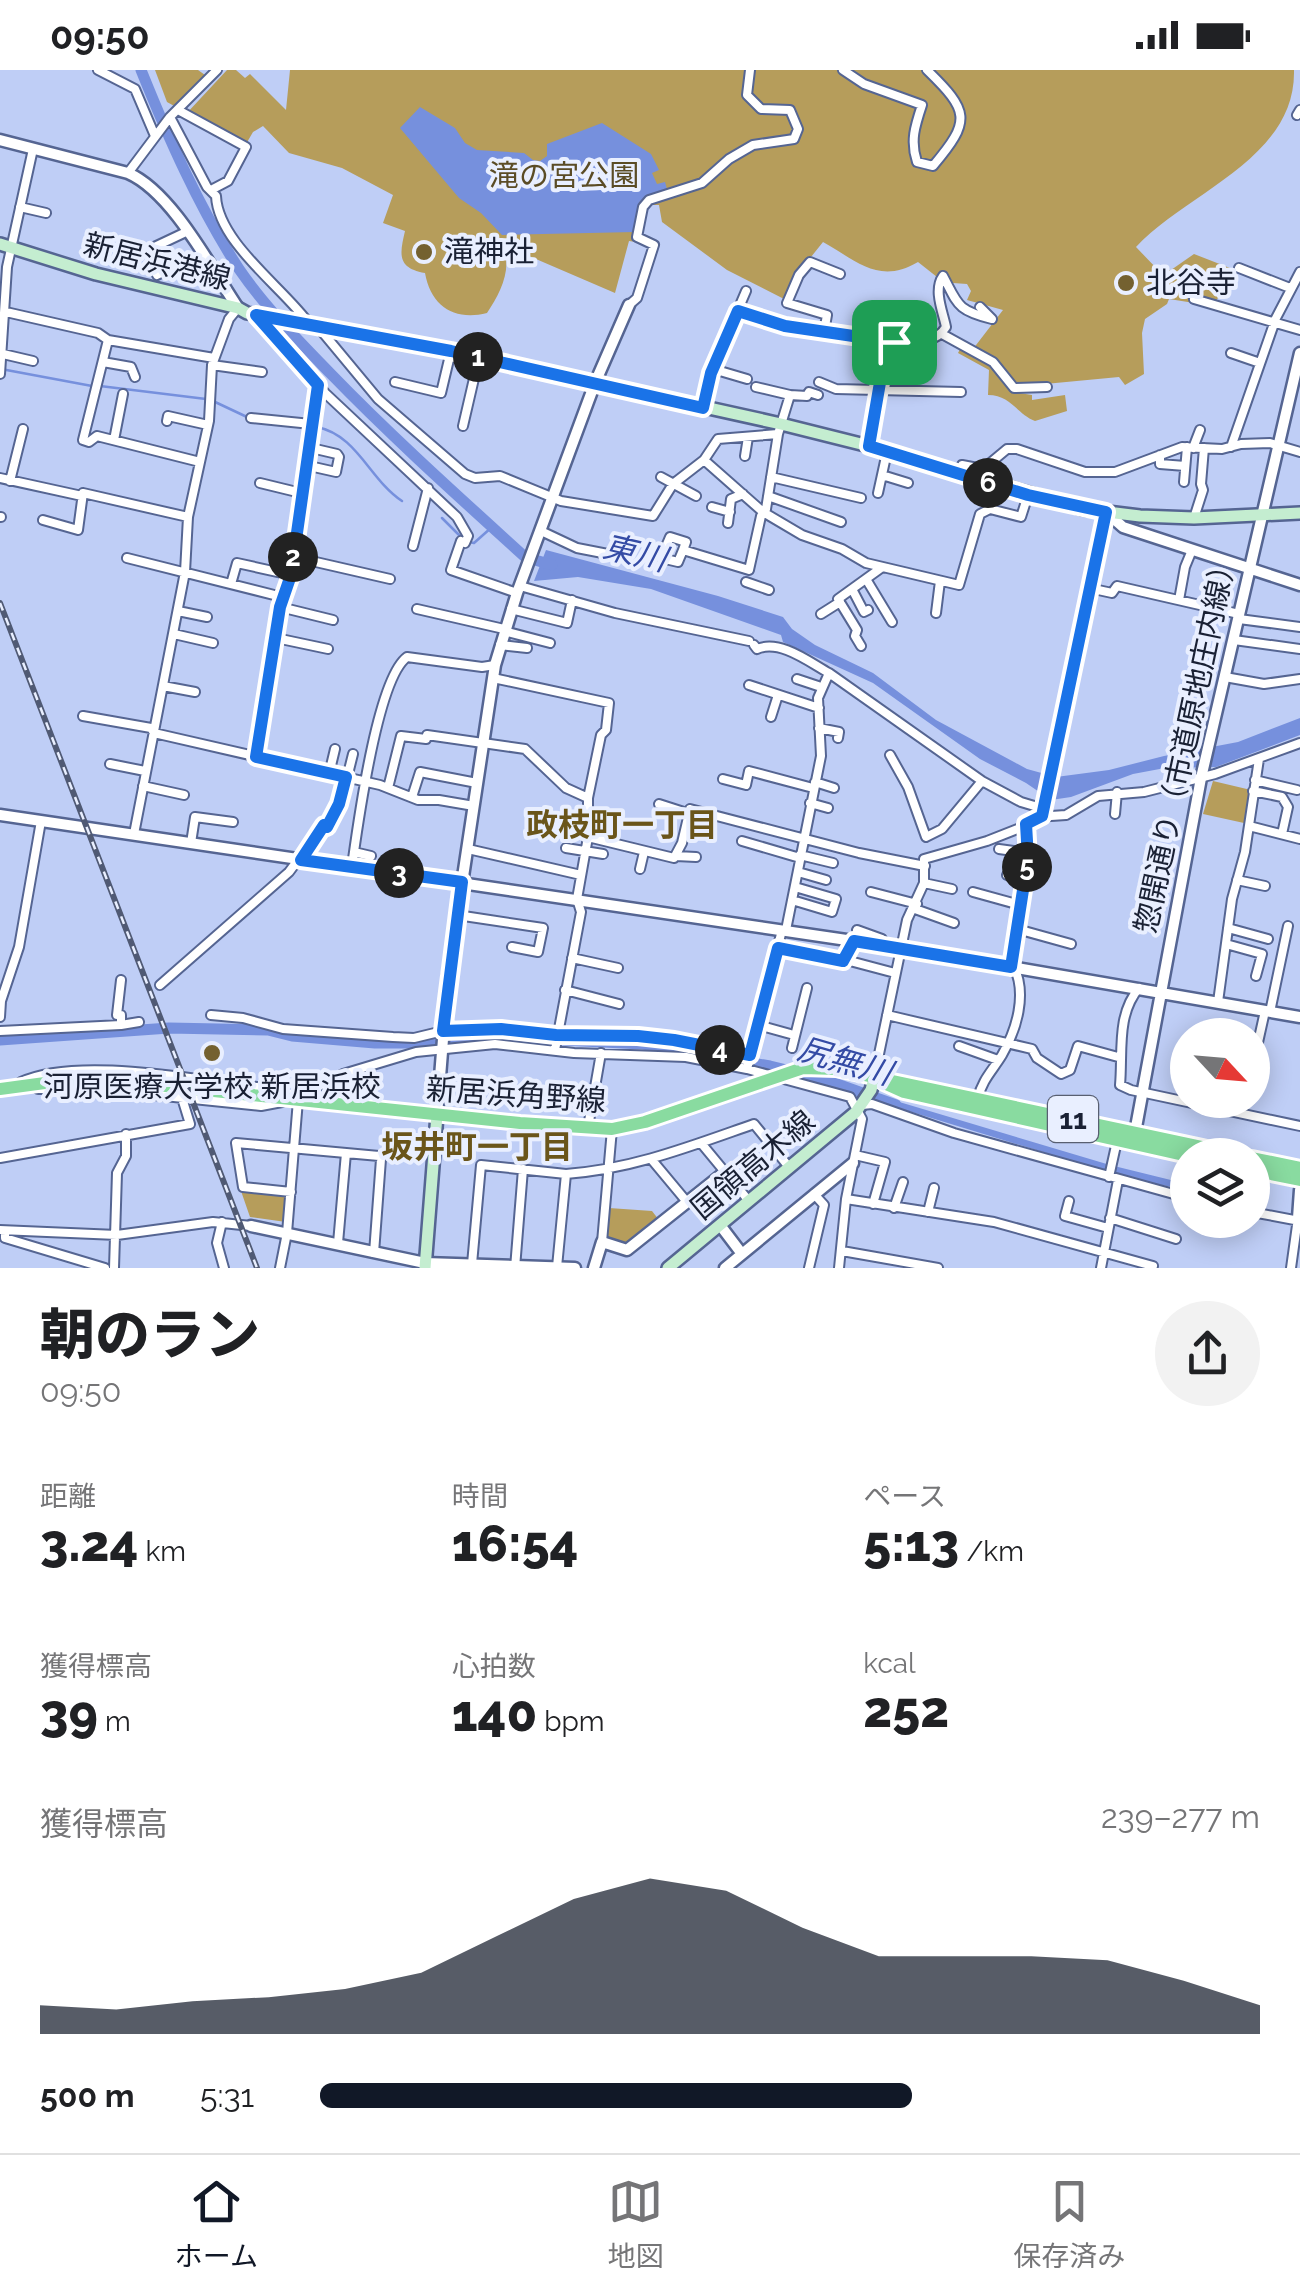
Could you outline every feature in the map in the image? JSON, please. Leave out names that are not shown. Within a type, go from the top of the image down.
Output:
[{"type":"main road","name":"新居浜港線","points":[[5,246],[260,316],[451,351],[780,429],[869,446],[1028,495],[1106,512],[1194,518],[1300,514]]},
{"type":"main road","name":"11","points":[[782,1078],[802,1068],[836,1069],[866,1097]]},
{"type":"main road","name":"新居浜角野線","points":[[6,1088],[67,1080],[128,1082],[437,1115],[612,1128],[645,1122],[782,1078]]},
{"type":"main road","name":"11","points":[[866,1097],[907,1081],[1170,1150]]},
{"type":"main road","name":"11","points":[[866,1097],[904,1092],[1118,1141],[1134,1139],[1170,1144]]},
{"type":"main road","name":"国領高木線","points":[[668,1268],[790,1167],[866,1097]]},
{"type":"main road","points":[[425,1265],[437,1115]]},
{"type":"main road","points":[[1270,1162],[1300,1168]]},
{"type":"main road","points":[[1270,1174],[1300,1180]]},
{"type":"street","points":[[98,70],[135,89],[156,135]]},
{"type":"street","points":[[128,172],[170,118],[217,70]]},
{"type":"street","points":[[437,1115],[457,915],[494,672],[504,630],[595,383],[629,305],[637,298],[654,245],[637,237],[643,207],[649,200],[702,184],[728,159],[752,146],[794,139],[798,129],[790,110],[761,109],[746,95],[750,70]]},
{"type":"street","points":[[842,70],[864,84],[922,105],[912,148],[917,162],[933,166],[960,131],[962,112],[960,103],[927,70]]},
{"type":"street","points":[[178,110],[246,147],[228,181],[211,190]]},
{"type":"street","points":[[170,118],[226,225],[254,266],[378,399],[465,474],[475,478],[500,476],[554,498],[652,516],[674,482],[704,460],[718,439],[780,429]]},
{"type":"street","points":[[0,140],[128,172],[144,181],[186,232],[238,308],[228,319],[213,361],[208,426],[188,517],[185,572],[134,834]]},
{"type":"street","points":[[32,150],[20,207],[5,246],[6,312],[1,367],[32,361]]},
{"type":"street","points":[[20,207],[46,214]]},
{"type":"street","points":[[133,258],[186,232]]},
{"type":"street","points":[[157,275],[202,254]]},
{"type":"street","points":[[824,332],[826,315],[786,303],[810,262],[840,274]]},
{"type":"street","points":[[1239,268],[1290,288]]},
{"type":"street","points":[[1231,447],[1274,324],[1300,272]]},
{"type":"street","points":[[738,311],[785,326],[894,342],[920,342],[942,334],[946,328],[938,283],[942,276],[949,294],[963,308],[992,319],[980,307]]},
{"type":"street","points":[[703,408],[713,369],[746,291]]},
{"type":"street","points":[[1194,299],[1300,330]]},
{"type":"street","points":[[6,312],[98,333],[108,340],[262,372]]},
{"type":"street","points":[[260,316],[318,385],[457,516],[466,540],[461,541],[451,570],[615,613],[751,643],[758,649],[778,646],[829,673],[982,781],[1021,802],[1066,815],[1085,801],[1117,792],[1144,792],[1300,743]]},
{"type":"street","points":[[942,334],[994,363],[1014,388],[1047,387]]},
{"type":"street","points":[[108,340],[83,440],[89,442],[97,436],[200,462]]},
{"type":"street","points":[[869,446],[886,348],[894,342]]},
{"type":"street","points":[[396,382],[441,393],[451,351]]},
{"type":"street","points":[[1232,353],[1260,363]]},
{"type":"street","name":"惣開通り（市道原地庄内線）","points":[[1134,1139],[1208,744],[1300,353]]},
{"type":"street","points":[[463,426],[479,357]]},
{"type":"street","points":[[103,362],[131,367],[136,377]]},
{"type":"street","points":[[713,369],[746,379]]},
{"type":"street","points":[[819,382],[836,390],[961,392]]},
{"type":"street","points":[[256,757],[281,602],[288,589],[294,557],[318,385]]},
{"type":"street","points":[[756,387],[790,395],[818,395]]},
{"type":"street","points":[[114,440],[124,394]]},
{"type":"street","points":[[768,590],[745,584],[790,395]]},
{"type":"street","points":[[167,421],[168,416],[208,426]]},
{"type":"street","points":[[251,418],[311,424]]},
{"type":"street","points":[[10,481],[23,430]]},
{"type":"street","points":[[1184,482],[1190,448],[1200,430]]},
{"type":"street","points":[[745,456],[748,437]]},
{"type":"street","points":[[959,474],[962,464],[983,469],[1007,449],[1085,472],[1115,472],[1174,448],[1279,444],[1300,452]]},
{"type":"street","points":[[305,465],[340,473],[337,454],[307,447]]},
{"type":"street","points":[[1194,518],[1203,490],[1204,448]]},
{"type":"street","points":[[878,493],[887,452]]},
{"type":"street","points":[[1160,455],[1160,464],[1186,466]]},
{"type":"street","points":[[704,460],[764,512],[802,535],[881,568],[959,585],[980,514],[990,509],[1021,518],[1028,495]]},
{"type":"street","points":[[882,476],[908,484]]},
{"type":"street","points":[[771,477],[861,498]]},
{"type":"street","points":[[0,478],[82,496]]},
{"type":"street","points":[[661,478],[696,496]]},
{"type":"street","points":[[260,483],[301,493]]},
{"type":"street","points":[[413,546],[428,488]]},
{"type":"street","points":[[43,520],[78,530],[82,493],[188,517]]},
{"type":"street","points":[[728,523],[731,499],[743,494]]},
{"type":"street","points":[[768,496],[841,522]]},
{"type":"street","points":[[712,507],[730,512]]},
{"type":"street","points":[[676,856],[690,809],[802,839],[925,862],[1026,824],[1042,809],[1106,512],[1123,527],[1300,585]]},
{"type":"street","points":[[541,531],[578,548],[618,556]]},
{"type":"street","points":[[683,550],[749,570]]},
{"type":"street","points":[[1179,600],[1192,550]]},
{"type":"street","points":[[294,557],[390,579]]},
{"type":"street","points":[[127,558],[231,584],[332,620]]},
{"type":"street","points":[[231,584],[236,563],[291,575]]},
{"type":"street","points":[[861,646],[838,599],[881,568]]},
{"type":"street","points":[[866,579],[892,622]]},
{"type":"street","points":[[936,613],[940,581]]},
{"type":"street","points":[[1089,588],[1112,593],[1117,586],[1300,627]]},
{"type":"street","points":[[852,589],[864,612]]},
{"type":"street","points":[[512,609],[568,623],[572,600]]},
{"type":"street","points":[[821,614],[840,602]]},
{"type":"street","points":[[417,609],[550,643]]},
{"type":"street","points":[[178,611],[207,617]]},
{"type":"street","points":[[174,634],[213,642]]},
{"type":"street","points":[[276,638],[328,649]]},
{"type":"street","points":[[1234,640],[1300,649]]},
{"type":"street","points":[[500,645],[527,649]]},
{"type":"street","points":[[352,866],[365,782],[389,681],[402,660],[407,657],[482,667],[609,704],[588,798],[588,837],[577,899],[581,912],[555,1049]]},
{"type":"street","points":[[748,1062],[795,887],[821,756],[821,687],[829,673]]},
{"type":"street","points":[[1225,677],[1264,684],[1300,679]]},
{"type":"street","points":[[797,680],[821,687]]},
{"type":"street","points":[[749,685],[820,708]]},
{"type":"street","points":[[163,686],[194,692]]},
{"type":"street","points":[[771,717],[778,694]]},
{"type":"street","points":[[84,716],[151,728],[154,733],[365,782],[427,802],[439,800],[474,806]]},
{"type":"street","points":[[818,728],[839,732],[838,738]]},
{"type":"street","points":[[388,788],[401,736],[426,739],[428,735],[525,749],[566,788],[588,798]]},
{"type":"street","points":[[329,774],[335,749]]},
{"type":"street","points":[[160,986],[301,860],[333,816],[353,754]]},
{"type":"street","points":[[840,1268],[846,1199],[866,1097],[906,920],[924,883],[926,836],[908,788],[890,755]]},
{"type":"street","points":[[1218,1002],[1259,759]]},
{"type":"street","points":[[110,764],[145,772]]},
{"type":"street","points":[[412,797],[420,772],[477,784]]},
{"type":"street","points":[[723,779],[746,785],[749,772],[834,788]]},
{"type":"street","points":[[1255,780],[1297,790]]},
{"type":"street","points":[[926,836],[942,829],[982,781]]},
{"type":"street","points":[[143,786],[184,795]]},
{"type":"street","points":[[1253,790],[1282,797],[1288,807],[1282,834]]},
{"type":"street","points":[[1115,814],[1117,792]]},
{"type":"street","points":[[810,803],[828,808]]},
{"type":"street","points":[[658,804],[687,813]]},
{"type":"street","points":[[3,817],[784,930],[856,935],[880,945],[1300,1017]]},
{"type":"street","points":[[191,843],[196,817],[233,822]]},
{"type":"street","points":[[0,1017],[4,975],[18,947],[41,821]]},
{"type":"street","points":[[806,822],[818,825]]},
{"type":"street","points":[[978,1098],[988,1071],[1007,1044],[1020,997],[1020,980],[1013,967],[1028,853],[1026,824]]},
{"type":"street","points":[[1249,826],[1300,839]]},
{"type":"street","points":[[588,837],[644,852],[696,857]]},
{"type":"street","points":[[742,842],[833,863]]},
{"type":"street","points":[[566,848],[603,854]]},
{"type":"street","points":[[999,848],[1028,853]]},
{"type":"street","points":[[468,849],[581,875]]},
{"type":"street","points":[[354,852],[371,856]]},
{"type":"street","points":[[640,868],[644,852]]},
{"type":"street","points":[[798,872],[826,880]]},
{"type":"street","points":[[1007,876],[1025,880]]},
{"type":"street","points":[[1237,880],[1265,886]]},
{"type":"street","points":[[924,883],[952,889]]},
{"type":"street","points":[[792,900],[832,912],[836,899],[795,887]]},
{"type":"street","points":[[870,892],[954,923]]},
{"type":"street","points":[[974,892],[1020,905]]},
{"type":"street","points":[[457,915],[543,928],[538,952],[512,947]]},
{"type":"street","points":[[1266,1018],[1288,926]]},
{"type":"street","points":[[1228,928],[1268,939]]},
{"type":"street","points":[[1016,929],[1071,944]]},
{"type":"street","points":[[846,960],[856,935]]},
{"type":"street","points":[[1226,944],[1262,954],[1256,976]]},
{"type":"street","points":[[778,948],[896,972]]},
{"type":"street","points":[[572,958],[618,968]]},
{"type":"street","points":[[121,980],[117,1015],[121,1015],[121,1024]]},
{"type":"street","points":[[792,1048],[807,988]]},
{"type":"street","points":[[1139,988],[1128,1003],[1118,1056],[1120,1085],[1300,1126]]},
{"type":"street","points":[[566,990],[619,1004]]},
{"type":"street","points":[[211,1015],[242,1018],[282,1029],[748,1062]]},
{"type":"street","points":[[886,1015],[1032,1049],[1048,1067],[1062,1074],[1070,1070],[1078,1046],[1118,1056]]},
{"type":"street","points":[[0,1031],[139,1022]]},
{"type":"street","points":[[758,1025],[794,1035]]},
{"type":"street","points":[[6,1088],[96,1089],[261,1106],[299,1100],[344,1074],[443,1040],[501,1029],[556,1036],[674,1040],[748,1062],[782,1078],[850,1097],[866,1097],[872,1104],[954,1133],[1170,1193]]},
{"type":"street","points":[[958,1046],[998,1060]]},
{"type":"street","points":[[588,1127],[600,1053]]},
{"type":"street","points":[[0,1158],[190,1124],[182,1098]]},
{"type":"street","points":[[280,1268],[287,1234],[299,1100]]},
{"type":"street","points":[[472,1266],[481,1165],[566,1174],[609,1170],[652,1160],[754,1124],[790,1167]]},
{"type":"street","points":[[594,1268],[602,1242],[612,1128]]},
{"type":"street","points":[[114,1268],[118,1174],[126,1156],[126,1134]]},
{"type":"street","points":[[1102,1268],[1118,1141]]},
{"type":"street","points":[[290,1192],[244,1187],[236,1143],[379,1156],[382,1159],[374,1252]]},
{"type":"street","points":[[701,1143],[748,1201]]},
{"type":"street","points":[[338,1244],[346,1153]]},
{"type":"street","points":[[725,1268],[854,1159],[885,1162],[873,1204]]},
{"type":"street","points":[[652,1160],[687,1202]]},
{"type":"street","points":[[514,1267],[524,1170]]},
{"type":"street","points":[[602,1242],[627,1250],[725,1172]]},
{"type":"street","points":[[558,1267],[566,1174]]},
{"type":"street","points":[[894,1208],[903,1182]]},
{"type":"street","points":[[928,1212],[934,1188]]},
{"type":"street","points":[[1291,1268],[1300,1192]]},
{"type":"street","points":[[809,1268],[824,1206],[814,1194]]},
{"type":"street","points":[[846,1199],[994,1222],[1153,1266]]},
{"type":"street","points":[[1069,1200],[1066,1216],[1176,1239]]},
{"type":"street","points":[[1270,1215],[1299,1220]]},
{"type":"street","points":[[222,1222],[217,1243],[224,1268]]},
{"type":"street","points":[[105,1268],[5,1238],[3,1230],[117,1236],[222,1222],[425,1265],[575,1268]]},
{"type":"street","points":[[720,1225],[742,1254]]},
{"type":"street","points":[[842,1251],[938,1268]]},
{"type":"green space","points":[[155,70],[198,70],[205,75],[176,107],[167,102]]},
{"type":"green space","name":"滝の宮公園","points":[[227,70],[236,70],[245,78],[250,74],[286,110],[290,70],[1294,70],[1290,101],[1277,127],[1258,151],[1136,247],[1159,271],[1171,270],[1194,254],[1235,270],[1213,306],[1169,299],[1145,319],[1144,374],[1125,385],[1119,377],[1014,387],[999,367],[973,349],[1003,310],[967,300],[971,291],[967,284],[953,283],[942,272],[937,277],[918,262],[891,271],[869,268],[823,242],[795,277],[786,300],[727,270],[662,222],[659,205],[645,209],[636,242],[629,241],[615,293],[501,244],[506,270],[487,313],[455,313],[433,295],[425,273],[405,263],[401,253],[405,231],[383,223],[393,195],[342,168],[289,153],[263,126],[253,132],[246,144],[186,114]]},
{"type":"green space","points":[[961,347],[990,362],[1013,392],[1032,395],[1032,400],[1065,395],[1067,411],[1035,421],[1003,398],[988,395],[989,370],[958,353]]},
{"type":"green space","points":[[1213,781],[1251,790],[1244,823],[1203,814]]},
{"type":"green space","points":[[241,1191],[285,1194],[286,1222],[250,1217]]},
{"type":"green space","points":[[609,1208],[652,1211],[659,1220],[629,1246],[606,1237]]},
{"type":"water","points":[[420,107],[455,128],[465,143],[477,150],[524,153],[540,161],[547,156],[547,144],[602,123],[651,154],[659,170],[652,173],[657,184],[665,182],[667,189],[640,201],[635,232],[502,235],[459,198],[400,128]]},
{"type":"water","points":[[546,550],[783,617],[792,629],[815,645],[873,673],[936,720],[1027,769],[1056,777],[1109,770],[1238,742],[1300,718],[1300,735],[1216,767],[1165,768],[1133,774],[1071,797],[1051,800],[980,759],[873,683],[783,642],[781,635],[651,589],[578,577],[534,581]]},
{"type":"water","points":[[886,1098],[1170,1180],[1170,1187],[1131,1179],[879,1102]]},
{"type":"waterway","name":"東川","points":[[141,70],[198,197],[224,246],[260,297],[353,397],[525,557],[552,565]]},
{"type":"waterway","points":[[1,369],[92,386]]},
{"type":"waterway","points":[[100,386],[206,399]]},
{"type":"waterway","points":[[213,401],[247,417]]},
{"type":"waterway","points":[[317,427],[343,439],[402,501]]},
{"type":"waterway","points":[[442,518],[462,538]]},
{"type":"waterway","points":[[469,542],[474,543],[492,527]]},
{"type":"waterway","name":"尻無川","points":[[0,1040],[169,1028],[268,1030],[292,1036],[375,1043],[501,1037],[643,1044],[820,1078],[896,1105]]},
{"type":"railway","points":[[0,603],[257,1268]]},
{"type":"place","name":"滝神社","points":[[424,252]]},
{"type":"place","name":"北谷寺","points":[[1126,283]]},
{"type":"place","name":"河原医療大学校 新居浜校","points":[[212,1053]]},
{"type":"district","name":"政枝町一丁目","points":[[622,825]]},
{"type":"district","name":"坂井町一丁目","points":[[477,1147]]},
{"type":"route","points":[[738,311],[785,326],[894,342],[886,348],[869,446],[1028,495],[1106,512],[1042,816],[1026,824],[1028,858],[1011,967],[854,941],[843,961],[778,948],[750,1055],[638,1036],[556,1035],[501,1029],[443,1031],[462,882],[301,860],[324,825],[327,827],[339,804],[346,777],[256,757],[280,607],[291,575],[318,385],[256,315],[451,351],[703,408],[711,373],[738,311]]}]
